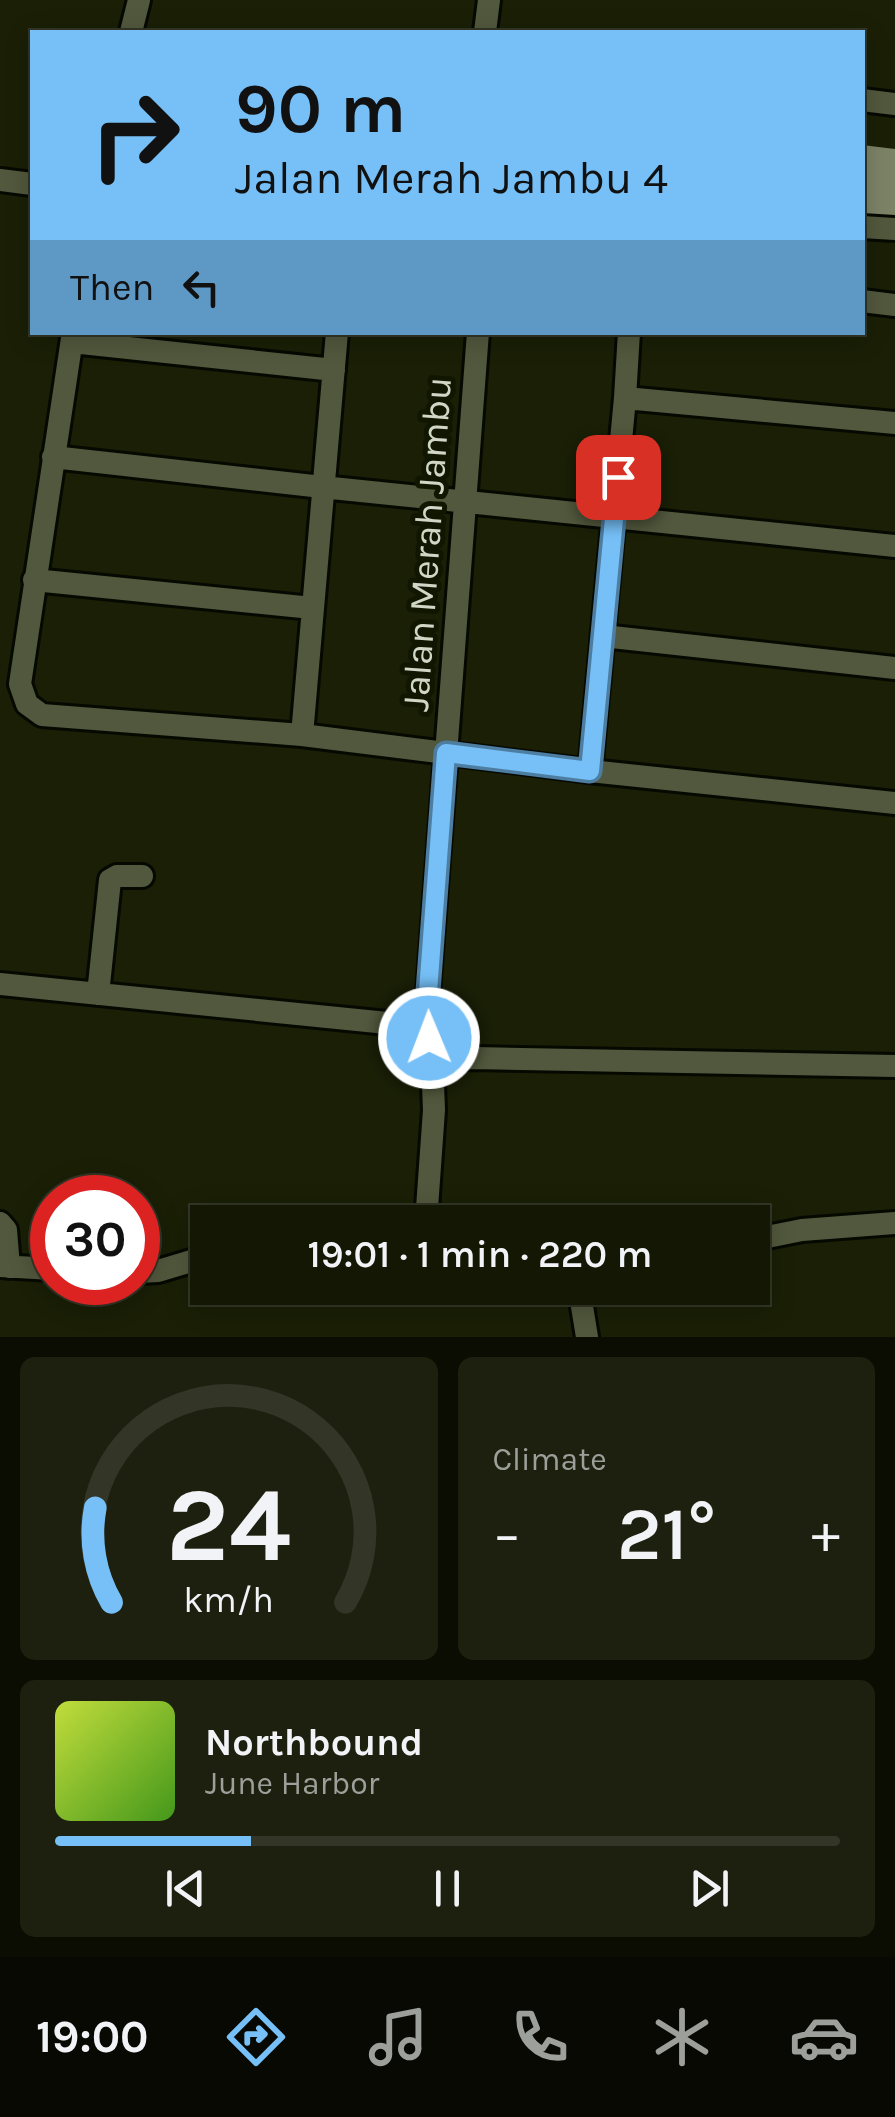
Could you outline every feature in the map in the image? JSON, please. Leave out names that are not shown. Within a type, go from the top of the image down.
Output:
[{"type":"street","points":[[130,30],[138,0]]},
{"type":"street","points":[[485,30],[489,0]]},
{"type":"street","points":[[865,100],[895,104]]},
{"type":"street","points":[[0,180],[30,184]]},
{"type":"street","points":[[865,227],[895,230]]},
{"type":"street","points":[[865,301],[895,305]]},
{"type":"street","points":[[302,734],[337,335]]},
{"type":"street","name":"Jalan Merah Jambu","points":[[427,1205],[434,1110],[426,1018],[478,335]]},
{"type":"street","points":[[590,771],[629,335]]},
{"type":"street","points":[[334,370],[72,337],[20,684],[27,704],[42,716],[302,734],[590,771],[895,803]]},
{"type":"street","points":[[625,398],[895,423]]},
{"type":"street","points":[[53,457],[895,546]]},
{"type":"street","points":[[34,580],[312,608]]},
{"type":"street","points":[[604,636],[895,668]]},
{"type":"street","points":[[98,994],[110,880],[117,876],[142,876]]},
{"type":"street","points":[[0,984],[387,1023],[426,1018]]},
{"type":"street","points":[[432,1059],[895,1066]]},
{"type":"street","points":[[0,1222],[6,1230],[5,1267],[30,1268]]},
{"type":"street","points":[[770,1236],[895,1222]]},
{"type":"street","points":[[160,1269],[190,1261]]},
{"type":"street","points":[[582,1305],[586,1337]]},
{"type":"building","points":[[865,145],[895,149],[895,218],[865,215]]},
{"type":"route","points":[[429,1038],[426,1018],[446,753],[590,771],[618,477]]}]
